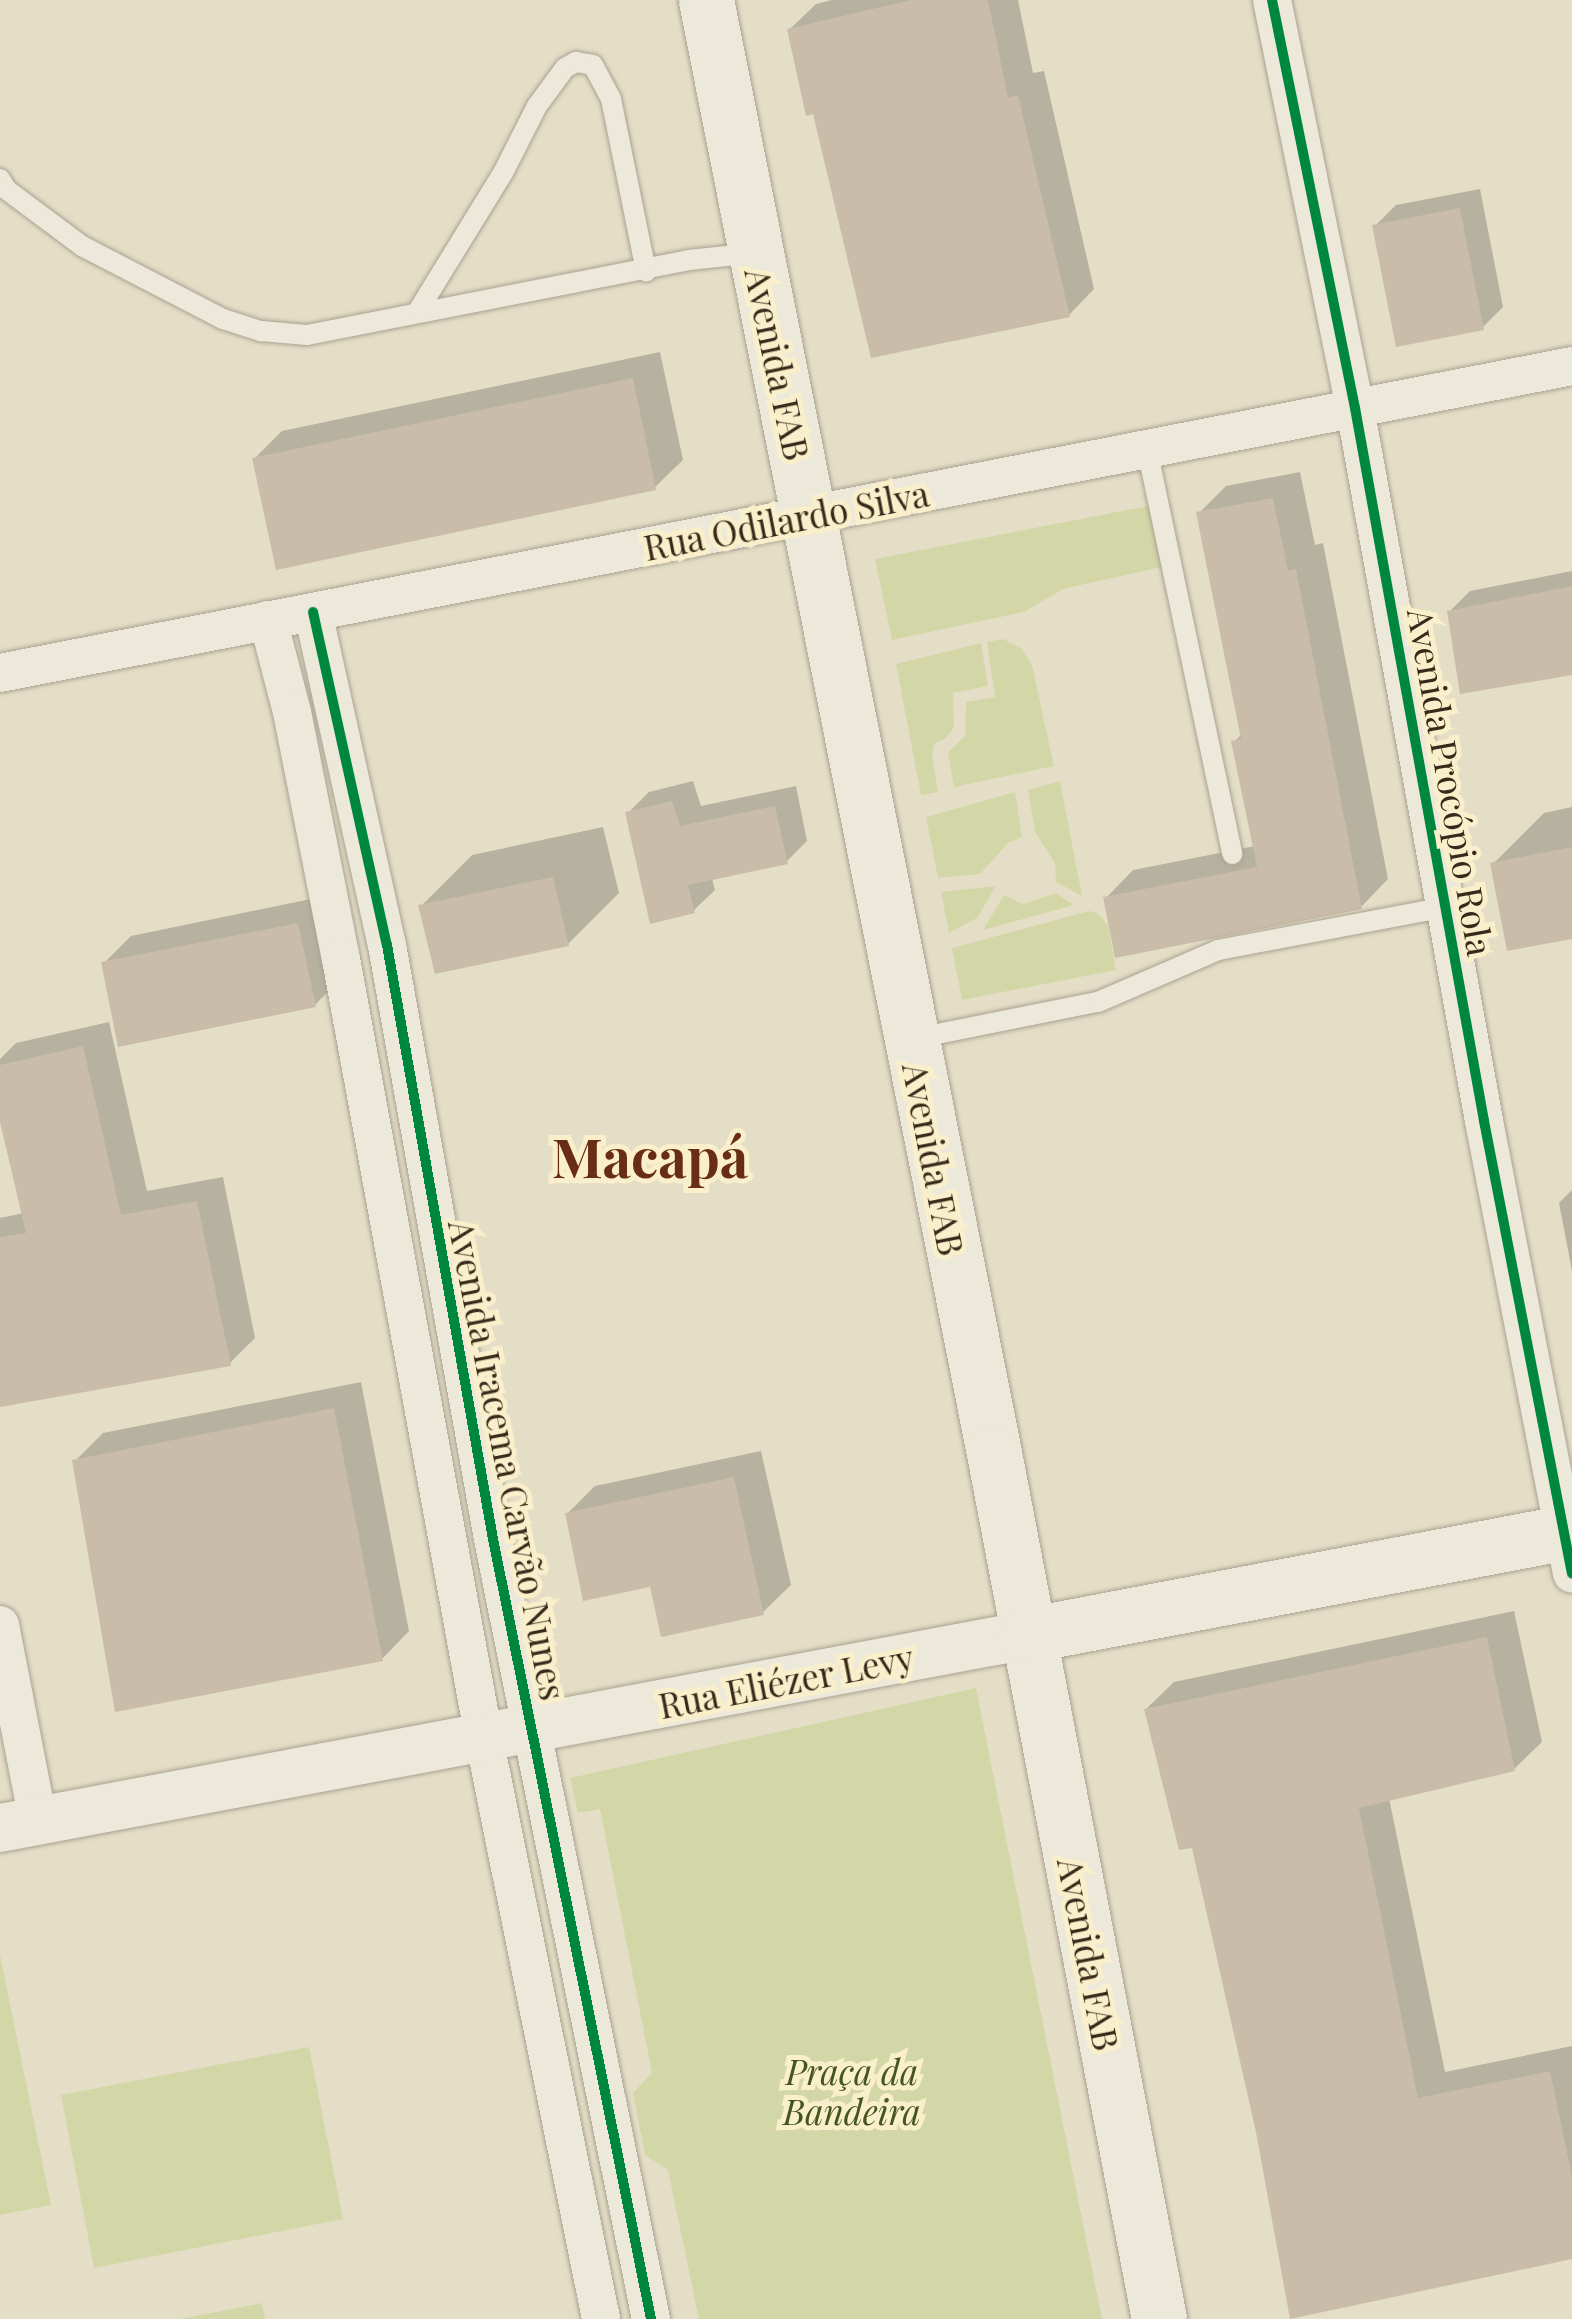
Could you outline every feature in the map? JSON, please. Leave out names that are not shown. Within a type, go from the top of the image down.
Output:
[{"type":"main road","name":"Avenida FAB","points":[[706,0],[810,516],[1159,2319]]},
{"type":"main road","name":"Rua Eliézer Levy","points":[[1027,1635],[1569,1546]]},
{"type":"street","name":"Avenida Procópio Rola","points":[[1272,0],[1356,408],[1446,907],[1569,1546]]},
{"type":"street","name":"Rua Odilardo Silva","points":[[0,673],[1572,366]]},
{"type":"street","name":"Avenida Iracema Carvão Nunes","points":[[313,612],[383,927],[460,1367],[651,2319]]},
{"type":"street","name":"Avenida Iracema Carvão Nunes","points":[[268,620],[292,712],[341,959],[484,1738],[601,2319]]},
{"type":"street","points":[[0,1625],[19,1824]]},
{"type":"street","name":"Rua Eliézer Levy","points":[[19,1824],[1027,1635]]},
{"type":"street","points":[[552,2064],[601,2056]]},
{"type":"street","points":[[576,2185],[624,2176]]},
{"type":"lane","points":[[418,312],[504,171],[537,106],[565,68],[576,62],[593,65],[611,99],[646,271]]},
{"type":"lane","points":[[0,179],[7,190],[82,246],[223,319],[261,331],[307,335],[755,253]]},
{"type":"lane","points":[[1147,448],[1232,854]]},
{"type":"lane","points":[[910,1039],[1098,1002],[1218,950],[1446,907]]},
{"type":"green space","points":[[1153,505],[1166,566],[1063,589],[1024,612],[892,640],[875,559]]},
{"type":"green space","points":[[1003,639],[1021,648],[1032,665],[1054,766],[954,787],[948,752],[965,736],[966,702],[995,697],[987,642]]},
{"type":"green space","points":[[981,643],[988,686],[953,693],[954,727],[946,738],[934,744],[932,755],[938,792],[921,795],[896,664]]},
{"type":"green space","points":[[1060,781],[1082,896],[1056,882],[1055,863],[1035,832],[1028,790]]},
{"type":"green space","points":[[1015,792],[1022,837],[1008,843],[980,874],[938,878],[926,817]]},
{"type":"green space","points":[[996,886],[977,918],[949,933],[941,892]]},
{"type":"green space","points":[[1056,893],[1074,905],[983,930],[1004,895],[1023,904]]},
{"type":"green space","points":[[1089,911],[1097,913],[1108,925],[1116,970],[962,1000],[952,948]]},
{"type":"green space","name":"Praça da Bandeira","points":[[976,1688],[1102,2319],[699,2319],[668,2170],[645,2155],[633,2093],[652,2073],[600,1809],[578,1813],[570,1778]]},
{"type":"green space","points":[[0,1955],[51,2205],[0,2215]]},
{"type":"green space","points":[[309,2047],[343,2219],[94,2268],[61,2095]]},
{"type":"green space","points":[[262,2303],[265,2319],[180,2319]]},
{"type":"building","points":[[911,0],[988,0],[1008,98],[1018,95],[1070,317],[871,358],[813,114],[806,116],[787,29]]},
{"type":"building","points":[[1460,208],[1484,330],[1396,347],[1372,225]]},
{"type":"building","points":[[633,378],[656,490],[276,570],[252,458]]},
{"type":"building","points":[[1273,498],[1288,571],[1296,569],[1362,909],[1115,958],[1103,897],[1257,867],[1231,741],[1241,739],[1196,512]]},
{"type":"building","points":[[1572,586],[1572,675],[1460,694],[1447,611]]},
{"type":"building","points":[[672,801],[680,826],[775,806],[788,864],[688,885],[695,913],[650,924],[625,812]]},
{"type":"building","points":[[1572,847],[1572,939],[1507,951],[1490,863]]},
{"type":"building","points":[[553,877],[569,946],[435,974],[418,905]]},
{"type":"building","points":[[298,923],[316,1007],[118,1047],[101,962]]},
{"type":"building","points":[[83,1046],[121,1215],[197,1201],[231,1366],[0,1407],[0,1237],[26,1233],[0,1122],[0,1065]]},
{"type":"building","points":[[334,1408],[383,1661],[115,1712],[72,1460]]},
{"type":"building","points":[[734,1477],[764,1615],[661,1637],[650,1587],[583,1601],[565,1513]]},
{"type":"building","points":[[1487,1637],[1515,1771],[1359,1808],[1418,2098],[1550,2071],[1572,2177],[1572,2259],[1290,2319],[1256,2132],[1192,1848],[1179,1850],[1144,1709]]},
{"type":"cycle path","points":[[1272,0],[1355,408],[1484,1121],[1572,1574]]},
{"type":"cycle path","points":[[313,612],[387,945],[493,1539],[651,2319]]},
{"type":"district","name":"Macapá","points":[[650,1156]]}]
